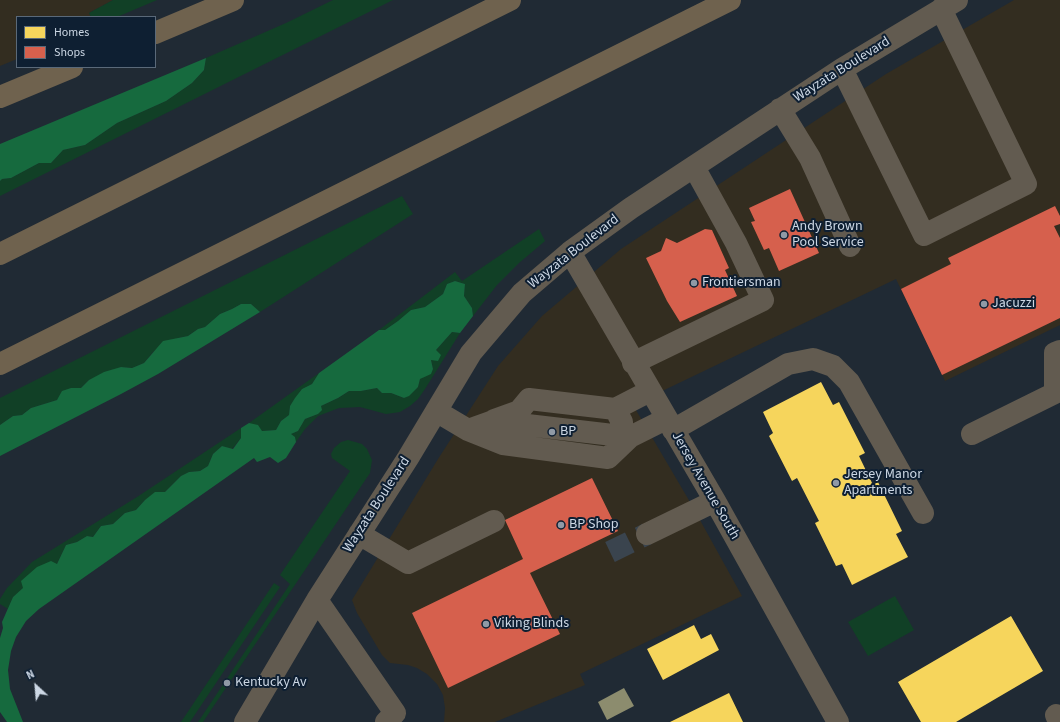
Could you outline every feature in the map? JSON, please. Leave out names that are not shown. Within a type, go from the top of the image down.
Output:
[{"type":"highway","points":[[156,32],[233,0]]},
{"type":"highway","points":[[0,254],[510,0]]},
{"type":"highway","points":[[0,364],[730,0]]},
{"type":"highway","points":[[0,97],[70,68]]},
{"type":"street","name":"Wayzata Boulevard","points":[[245,722],[317,600],[408,458],[471,353],[522,293],[570,252],[631,208],[842,69],[949,4]]},
{"type":"street","points":[[842,69],[924,235],[1026,184],[949,4]]},
{"type":"street","points":[[780,110],[810,158],[850,246]]},
{"type":"street","points":[[633,363],[763,300],[736,243],[694,167]]},
{"type":"street","name":"Jersey Avenue South","points":[[570,252],[633,363],[715,501],[838,722]]},
{"type":"street","points":[[972,434],[1055,393],[1055,353],[1060,351]]},
{"type":"street","points":[[493,421],[630,437],[670,424],[788,364],[813,359],[833,366],[849,382],[924,513]]},
{"type":"street","points":[[468,430],[519,411],[529,399],[615,409],[650,391]]},
{"type":"street","points":[[615,409],[630,437]]},
{"type":"street","points":[[436,410],[468,430],[503,444],[608,458],[630,437]]},
{"type":"street","points":[[647,534],[715,501]]},
{"type":"street","points":[[359,534],[408,563],[494,521]]},
{"type":"street","points":[[317,600],[390,717]]},
{"type":"shaded area","points":[[0,0],[113,0],[89,13],[90,16],[16,16],[16,59],[0,66]]},
{"type":"shaded area","points":[[1014,0],[1060,0],[1060,325],[945,381],[896,279],[633,405],[690,502],[742,596],[580,674],[585,685],[495,722],[444,722],[445,708],[443,695],[437,684],[427,674],[417,668],[408,665],[390,663],[382,655],[357,613],[352,600],[438,459],[498,366],[542,316],[621,249],[886,74]]},
{"type":"green space","points":[[113,0],[157,0],[119,16],[90,16],[89,13]]},
{"type":"green space","points":[[333,0],[393,0],[0,196],[0,181],[2,179],[11,178],[39,163],[51,163],[63,150],[85,145],[117,123],[166,101],[192,83],[204,70],[206,58],[286,23]]},
{"type":"green space","points":[[206,58],[204,70],[192,83],[166,101],[117,123],[85,145],[63,150],[51,163],[39,163],[11,178],[2,179],[0,181],[0,144]]},
{"type":"green space","points":[[402,196],[413,214],[260,312],[251,304],[241,304],[220,314],[205,327],[198,329],[188,336],[178,338],[153,352],[144,363],[132,368],[121,367],[89,380],[81,388],[71,388],[57,400],[31,408],[22,415],[13,416],[0,425],[0,398]]},
{"type":"green space","points":[[539,229],[545,241],[519,263],[497,285],[473,316],[472,308],[464,296],[465,284],[455,281],[447,284],[443,294],[425,307],[411,310],[385,330],[379,330],[455,272],[462,281]]},
{"type":"green space","points":[[455,281],[465,284],[464,296],[472,308],[473,316],[460,333],[452,332],[436,350],[441,355],[438,361],[431,360],[433,369],[431,374],[420,379],[418,387],[409,396],[404,398],[391,393],[382,393],[377,388],[361,391],[349,391],[321,406],[322,410],[318,414],[305,419],[298,431],[291,434],[295,437],[296,442],[286,458],[278,463],[270,457],[257,462],[254,458],[39,609],[26,621],[16,637],[11,651],[8,670],[10,689],[23,722],[7,722],[0,712],[0,638],[3,628],[2,622],[13,597],[23,588],[21,581],[37,567],[51,561],[57,564],[66,545],[77,542],[87,536],[93,537],[101,526],[113,524],[125,513],[136,510],[155,492],[165,492],[181,476],[189,472],[200,471],[208,466],[213,454],[222,446],[233,449],[241,438],[241,428],[249,423],[258,425],[262,431],[276,430],[281,421],[289,415],[290,406],[295,398],[302,389],[312,384],[319,373],[379,330],[385,330],[411,310],[425,307],[443,294],[447,284]]},
{"type":"green space","points":[[241,304],[251,304],[260,312],[158,374],[0,456],[0,425],[13,416],[22,415],[31,408],[57,400],[62,391],[71,388],[81,388],[89,380],[104,372],[121,367],[132,368],[144,363],[163,341],[188,336],[198,329],[205,327],[220,314]]},
{"type":"green space","points":[[452,332],[460,333],[425,389],[418,399],[410,406],[400,412],[386,414],[360,407],[339,408],[318,416],[305,429],[296,442],[295,437],[290,434],[298,431],[305,419],[318,414],[321,406],[349,391],[361,391],[377,388],[382,393],[391,393],[404,398],[418,387],[420,379],[433,369],[431,360],[436,350]]},
{"type":"green space","points":[[319,373],[312,384],[302,389],[290,406],[289,415],[281,421],[276,430],[262,431],[249,423]]},
{"type":"green space","points":[[241,428],[241,438],[232,449],[222,446],[213,454],[208,466],[200,471],[189,472],[181,476],[165,492],[145,500],[136,510],[125,513],[113,524],[101,526],[93,537],[87,536],[77,542],[66,545],[57,564],[13,597],[8,609],[0,604],[0,599],[7,588],[32,562],[137,497]]},
{"type":"green space","points":[[348,440],[362,444],[367,449],[372,460],[370,473],[203,722],[198,722],[290,584],[280,575],[350,471],[332,458],[331,454],[334,448],[341,442]]},
{"type":"green space","points":[[274,583],[280,587],[190,722],[181,722]]},
{"type":"green space","points":[[895,596],[914,630],[868,656],[848,622]]},
{"type":"building: Homes","name":"Jersey Manor Apartments","points":[[821,382],[833,405],[839,402],[865,453],[859,456],[873,485],[878,482],[902,531],[896,534],[908,557],[852,585],[842,564],[836,566],[815,523],[819,521],[797,478],[792,481],[769,436],[773,433],[763,412]]},
{"type":"building: Homes","points":[[1011,616],[1043,671],[956,722],[921,722],[898,682]]},
{"type":"building: Homes","points":[[694,625],[701,639],[711,634],[719,650],[663,680],[647,649]]},
{"type":"building: Homes","points":[[729,693],[743,722],[670,722]]},
{"type":"building: Shops","name":"Andy Brown Pool Service","points":[[790,189],[819,253],[779,271],[769,248],[764,250],[751,222],[755,221],[749,208]]},
{"type":"building: Shops","name":"Jacuzzi","points":[[1055,206],[1060,216],[1060,224],[1054,226],[1060,238],[1060,318],[942,375],[901,289],[951,264],[948,258]]},
{"type":"building: Shops","name":"Frontiersman","points":[[705,229],[712,230],[729,268],[725,270],[737,296],[680,322],[667,301],[646,258],[661,251],[666,238],[677,243]]},
{"type":"building: Shops","name":"Viking Blinds","points":[[592,478],[618,531],[530,573],[560,634],[448,688],[412,613],[523,559],[505,520]]},
{"type":"building: Industry","points":[[624,688],[634,706],[607,720],[598,702]]},
{"type":"tunnel","points":[[610,552],[647,534]]},
{"type":"place","name":"Andy Brown Pool Service","points":[[784,235]]},
{"type":"place","name":"Frontiersman","points":[[694,283]]},
{"type":"place","name":"Jacuzzi","points":[[984,304]]},
{"type":"place","name":"BP","points":[[552,432]]},
{"type":"place","name":"Jersey Manor Apartments","points":[[836,483]]},
{"type":"place","name":"BP Shop","points":[[561,525]]},
{"type":"place","name":"Viking Blinds","points":[[486,624]]},
{"type":"place","name":"Kentucky Av","points":[[227,683]]}]
